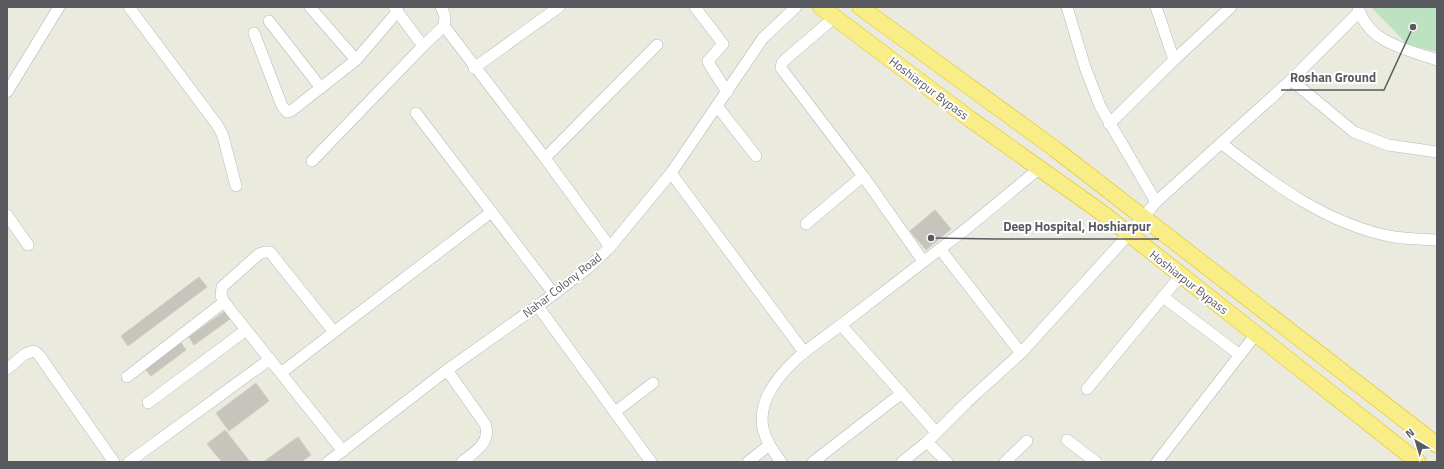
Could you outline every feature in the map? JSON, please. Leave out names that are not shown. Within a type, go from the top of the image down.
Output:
[{"type":"highway","name":"Hoshiarpur Bypass","points":[[821,7],[970,119],[1129,234],[1418,462]]},
{"type":"highway","points":[[860,7],[1055,149],[1142,218],[1437,445]]},
{"type":"street","points":[[7,92],[59,7]]},
{"type":"street","points":[[129,7],[218,126],[223,136],[236,186]]},
{"type":"street","points":[[310,7],[356,60]]},
{"type":"street","points":[[312,161],[444,26],[445,16],[442,7]]},
{"type":"street","points":[[474,68],[559,7]]},
{"type":"street","points":[[695,7],[723,44],[708,61],[727,92]]},
{"type":"street","name":"Nahar Colony Road","points":[[328,462],[343,452],[447,370],[554,294],[588,268],[610,247],[671,173],[763,38],[796,7]]},
{"type":"street","points":[[1067,7],[1090,82],[1109,124],[1156,202]]},
{"type":"street","points":[[1156,7],[1174,60]]},
{"type":"street","points":[[1109,124],[1230,7]]},
{"type":"street","points":[[254,33],[282,106],[287,112],[321,88],[356,60],[396,9],[423,46]]},
{"type":"street","points":[[902,462],[927,442],[966,402],[1021,353],[1156,202],[1291,80],[1359,10],[1366,25],[1383,41],[1437,60]]},
{"type":"street","points":[[835,17],[787,58],[782,64],[781,68],[863,176],[923,261]]},
{"type":"street","points":[[269,21],[321,88]]},
{"type":"street","points":[[444,26],[474,68],[545,158],[610,247]]},
{"type":"street","points":[[545,158],[657,45]]},
{"type":"street","points":[[1291,80],[1354,132],[1388,146],[1437,152]]},
{"type":"street","points":[[717,106],[756,156]]},
{"type":"street","points":[[416,113],[490,213],[554,294]]},
{"type":"street","points":[[1221,143],[1266,177],[1315,209],[1370,231],[1395,237],[1437,240]]},
{"type":"street","points":[[781,462],[768,446],[762,427],[763,412],[767,397],[783,372],[804,352],[940,249],[1039,169]]},
{"type":"street","points":[[671,173],[804,352]]},
{"type":"street","points":[[806,224],[863,176]]},
{"type":"street","points":[[281,373],[490,213]]},
{"type":"street","points":[[7,216],[28,245]]},
{"type":"street","points":[[940,249],[1021,353]]},
{"type":"street","points":[[334,332],[270,252],[259,254],[222,287],[221,296],[224,302],[343,452]]},
{"type":"street","points":[[1087,389],[1181,275]]},
{"type":"street","points":[[1163,297],[1240,355]]},
{"type":"street","points":[[127,376],[224,302]]},
{"type":"street","points":[[537,305],[651,462]]},
{"type":"street","points":[[841,325],[936,432]]},
{"type":"street","points":[[148,403],[246,330]]},
{"type":"street","points":[[1157,462],[1256,334]]},
{"type":"street","points":[[7,369],[25,354],[34,351],[39,355],[114,462]]},
{"type":"street","points":[[129,462],[270,359]]},
{"type":"street","points":[[447,370],[485,424],[488,432],[486,440],[477,451],[462,462]]},
{"type":"street","points":[[615,412],[653,383]]},
{"type":"street","points":[[813,462],[902,393]]},
{"type":"street","points":[[1067,440],[1096,462]]},
{"type":"street","points":[[1005,462],[1027,441]]},
{"type":"street","points":[[927,442],[947,462]]},
{"type":"street","points":[[748,462],[768,446]]},
{"type":"green space","points":[[1371,7],[1437,7],[1437,52],[1408,45]]},
{"type":"building","points":[[935,210],[951,229],[926,250],[910,231]]},
{"type":"building","points":[[199,277],[207,287],[128,346],[121,336]]},
{"type":"building","points":[[225,311],[230,319],[194,345],[189,337]]},
{"type":"building","points":[[181,343],[186,350],[151,376],[145,369]]},
{"type":"building","points":[[256,383],[269,401],[229,431],[216,413]]},
{"type":"building","points":[[225,430],[250,462],[222,462],[207,444]]},
{"type":"building","points":[[298,437],[311,455],[301,462],[263,462]]},
{"type":"place","name":"Roshan Ground","points":[[1413,27]]},
{"type":"place","name":"Deep Hospital, Hoshiarpur","points":[[931,238]]}]
